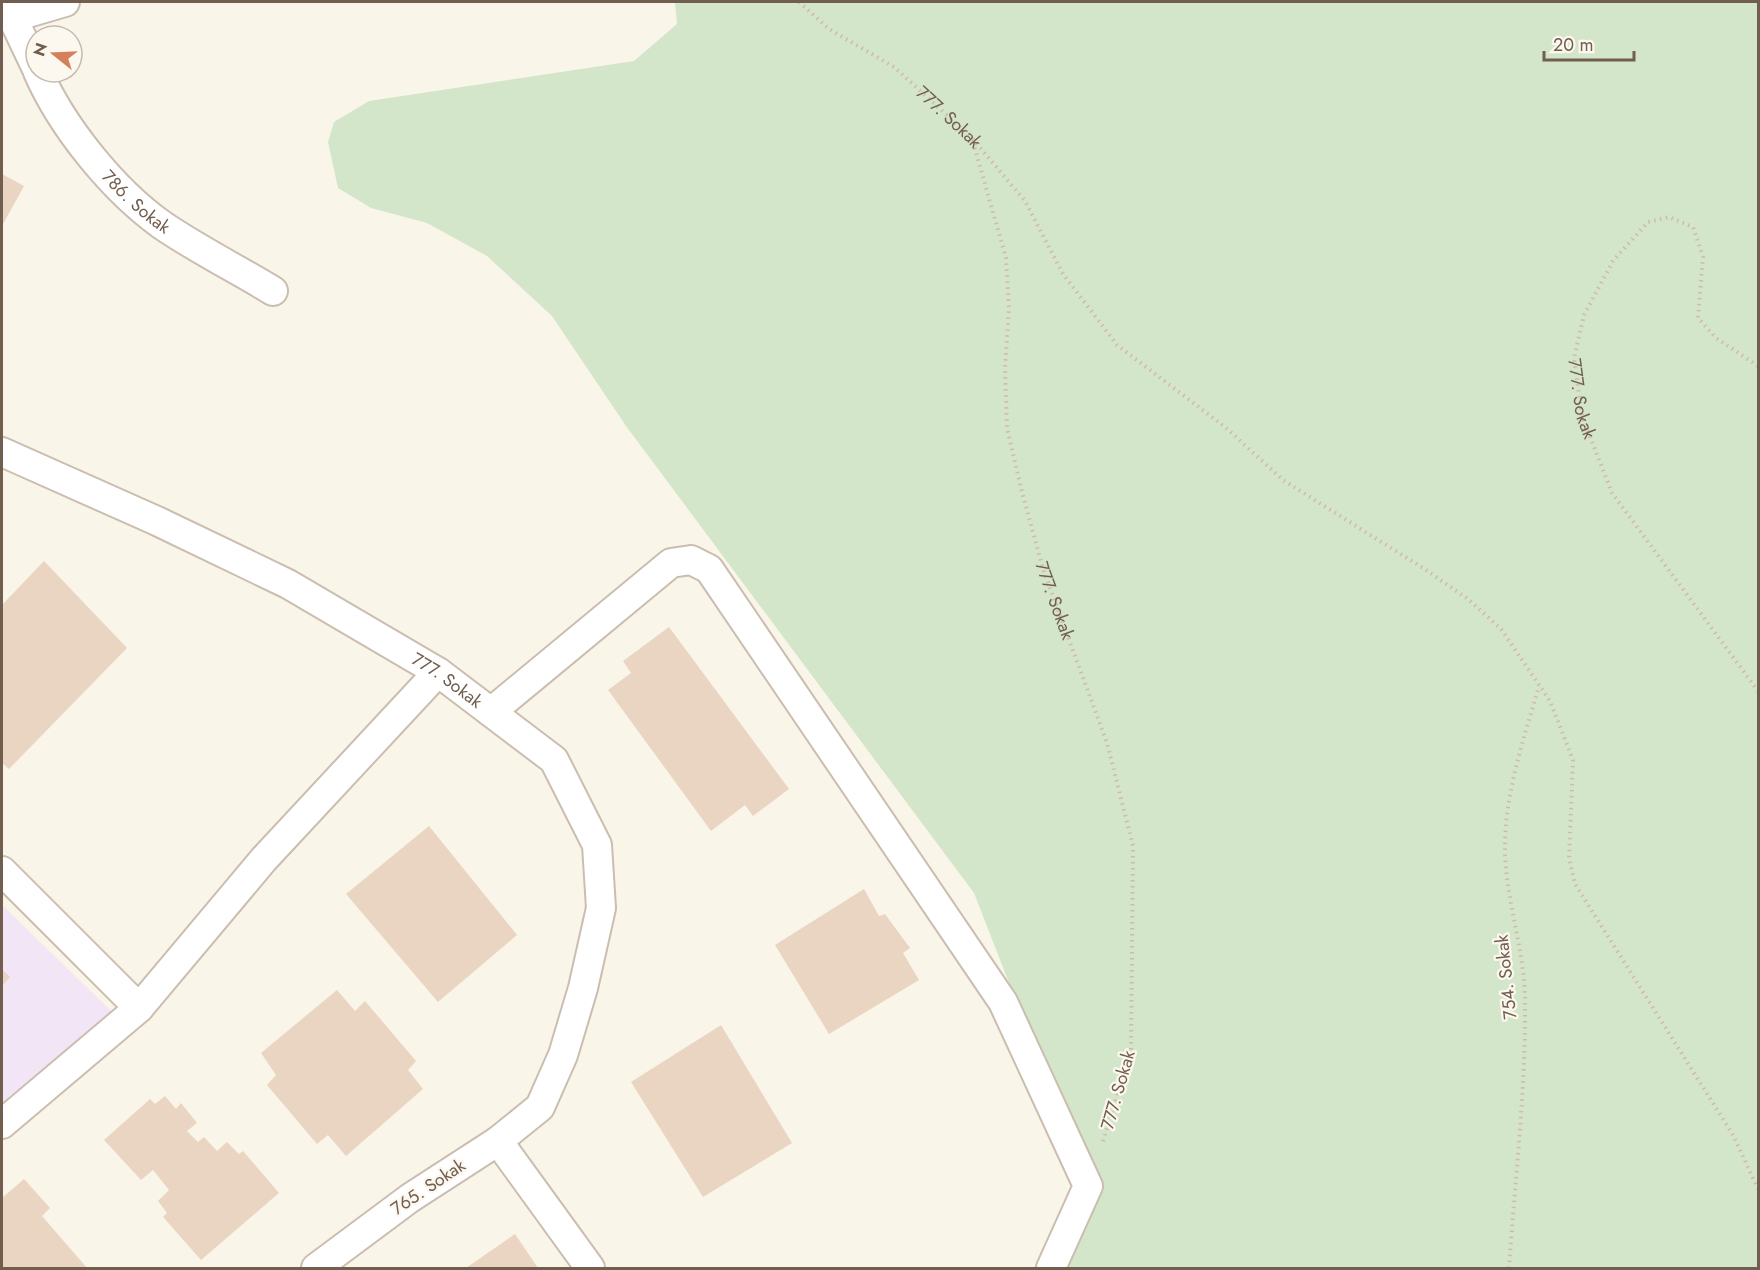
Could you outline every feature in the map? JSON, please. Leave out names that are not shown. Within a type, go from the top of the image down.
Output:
[{"type":"street","points":[[24,41],[9,9],[65,2]]},
{"type":"street","name":"786. Sokak","points":[[43,84],[95,164],[161,224],[273,291]]},
{"type":"street","name":"777. Sokak","points":[[2,452],[157,521],[288,584],[438,672],[554,760],[597,845],[602,908],[563,1055],[540,1107]]},
{"type":"street","points":[[492,712],[671,563],[691,560],[709,569],[1003,1002],[1088,1186],[1051,1269]]},
{"type":"street","points":[[2,1124],[139,1008],[264,860],[438,672]]},
{"type":"street","points":[[2,871],[139,1008]]},
{"type":"street","name":"765. Sokak","points":[[316,1269],[410,1198],[498,1141],[540,1107]]},
{"type":"street","points":[[498,1141],[590,1269]]},
{"type":"path","name":"777. Sokak","points":[[800,2],[829,29],[894,67],[972,138],[1006,258],[1009,309],[1005,368],[1007,428],[1043,569],[1107,743],[1133,846],[1134,954],[1131,1051],[1088,1186]]},
{"type":"path","points":[[972,138],[1025,201],[1063,274],[1117,345],[1225,427],[1283,480],[1426,570],[1467,599],[1501,629],[1550,701],[1574,760],[1569,858],[1575,884],[1733,1135],[1758,1190]]},
{"type":"path","name":"777. Sokak","points":[[1758,366],[1716,338],[1698,318],[1703,257],[1693,227],[1669,217],[1648,222],[1613,261],[1584,315],[1574,357],[1582,417],[1612,493],[1758,691]]},
{"type":"path","name":"754. Sokak","points":[[1509,1269],[1524,1103],[1525,997],[1506,867],[1507,814],[1516,765],[1539,686]]},
{"type":"shaded area","points":[[2,905],[113,1013],[2,1108]]},
{"type":"green space","points":[[675,2],[1758,2],[1758,1268],[1051,1268],[1088,1186],[974,893],[626,426],[552,316],[487,256],[427,223],[371,208],[338,188],[328,142],[334,122],[369,101],[634,61],[677,24]]},
{"type":"building","points":[[2,174],[24,186],[2,226]]},
{"type":"building","points":[[44,561],[127,648],[9,769],[2,763],[2,605]]},
{"type":"building","points":[[669,627],[789,789],[753,816],[745,805],[711,831],[608,690],[631,673],[623,661]]},
{"type":"building","points":[[429,826],[517,935],[438,1002],[346,894]]},
{"type":"building","points":[[864,889],[879,916],[885,914],[910,948],[903,953],[919,980],[829,1034],[775,945]]},
{"type":"building","points":[[2,969],[10,977],[2,986]]},
{"type":"building","points":[[337,990],[355,1011],[365,1001],[416,1061],[408,1070],[423,1089],[346,1156],[328,1135],[317,1144],[267,1085],[276,1075],[261,1053]]},
{"type":"building","points":[[721,1025],[792,1143],[703,1197],[631,1082]]},
{"type":"building","points":[[165,1096],[176,1109],[181,1103],[197,1123],[187,1131],[198,1142],[204,1137],[217,1151],[227,1142],[239,1154],[243,1151],[279,1193],[201,1260],[163,1217],[167,1213],[158,1201],[169,1190],[153,1170],[141,1180],[104,1140],[150,1099],[155,1104]]},
{"type":"building","points":[[24,1179],[50,1208],[42,1216],[87,1268],[2,1268],[2,1198]]},
{"type":"building","points":[[515,1234],[538,1268],[466,1268]]}]
